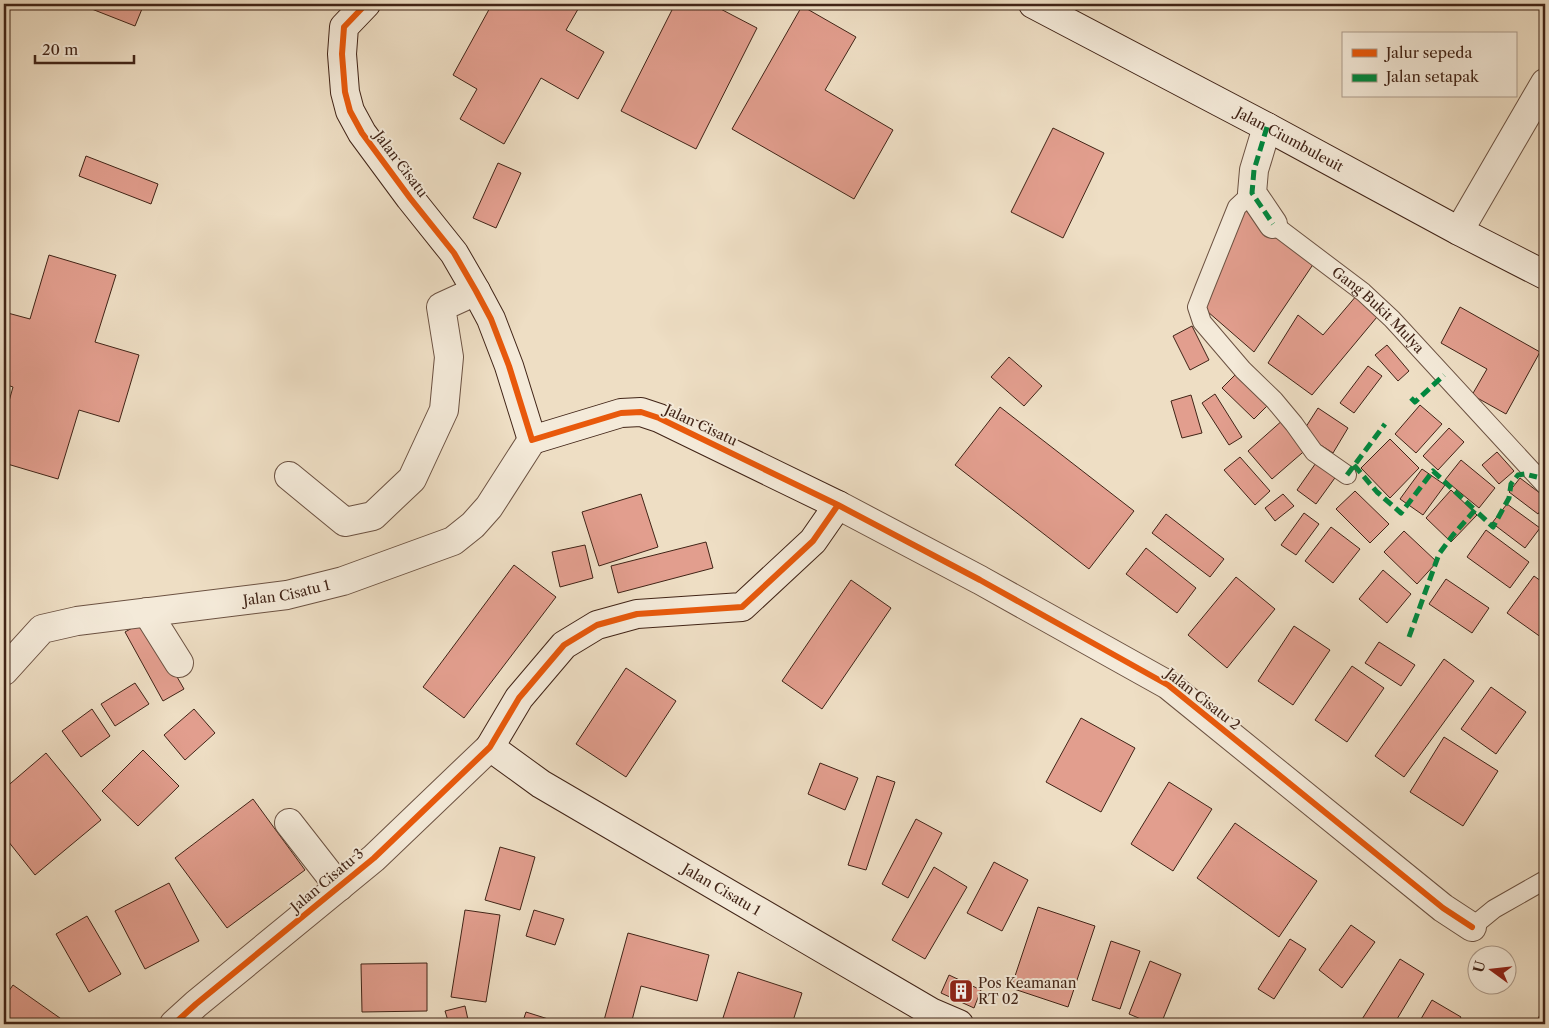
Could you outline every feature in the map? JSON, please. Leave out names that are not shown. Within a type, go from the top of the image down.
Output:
[{"type":"street","name":"Jalan Cisatu","points":[[366,4],[344,27],[342,64],[344,92],[350,111],[362,133],[404,191],[454,253],[476,291],[491,319],[509,366],[532,440],[621,413],[641,412],[659,418],[838,505]]},
{"type":"street","name":"Jalan Ciumbuleuit","points":[[1033,4],[1545,275]]},
{"type":"street","points":[[1460,231],[1545,83]]},
{"type":"street","points":[[1252,193],[1254,170],[1267,127]]},
{"type":"street","name":"Gang Bukit Mulya","points":[[1252,193],[1273,224]]},
{"type":"street","points":[[289,476],[345,522],[373,516],[412,479],[444,410],[449,357],[441,307],[476,291]]},
{"type":"street","name":"Jalan Cisatu 1","points":[[4,671],[42,629],[77,621],[287,595],[343,582],[453,540],[473,525],[489,507],[532,440]]},
{"type":"street","points":[[490,747],[519,698],[564,644],[597,625],[637,614],[742,607],[813,542],[838,505]]},
{"type":"street","name":"Jalan Cisatu 2","points":[[838,505],[980,580],[1168,685],[1443,908],[1472,927]]},
{"type":"street","points":[[147,612],[179,663]]},
{"type":"street","name":"Jalan Cisatu 1","points":[[490,747],[541,784],[931,1012],[959,1024]]},
{"type":"street","name":"Jalan Cisatu 3","points":[[174,1024],[374,858],[490,747]]},
{"type":"street","points":[[289,822],[339,886]]},
{"type":"lane","points":[[1252,193],[1237,208],[1204,289],[1198,307],[1202,322],[1243,370],[1274,400],[1314,452],[1347,475]]},
{"type":"lane","name":"Gang Bukit Mulya","points":[[1273,224],[1363,292],[1392,319],[1545,485]]},
{"type":"lane","name":"Jalan Cisatu 2","points":[[1472,927],[1494,909],[1545,880]]},
{"type":"building","points":[[79,4],[144,4],[135,26]]},
{"type":"building","points":[[492,4],[581,4],[566,30],[604,52],[578,99],[541,78],[504,144],[460,119],[477,89],[453,75]]},
{"type":"building","points":[[675,4],[711,4],[757,28],[696,149],[621,111]]},
{"type":"building","points":[[802,6],[856,37],[825,90],[893,130],[854,199],[732,129]]},
{"type":"building","points":[[1053,128],[1104,153],[1063,238],[1011,212]]},
{"type":"building","points":[[86,156],[158,184],[151,204],[79,176]]},
{"type":"building","points":[[498,163],[521,173],[496,228],[473,218]]},
{"type":"building","points":[[1240,206],[1314,263],[1254,352],[1200,305]]},
{"type":"building","points":[[49,255],[116,275],[95,342],[139,355],[119,422],[79,410],[58,479],[4,463],[4,419],[13,387],[4,384],[4,312],[30,319]]},
{"type":"building","points":[[1357,295],[1377,317],[1312,395],[1268,363],[1298,315],[1323,335]]},
{"type":"building","points":[[1460,307],[1540,352],[1506,414],[1472,395],[1487,369],[1441,343]]},
{"type":"building","points":[[1192,326],[1209,360],[1190,370],[1173,336]]},
{"type":"building","points":[[1387,345],[1409,371],[1398,381],[1375,355]]},
{"type":"building","points":[[1009,357],[1042,386],[1024,406],[991,377]]},
{"type":"building","points":[[1368,366],[1382,376],[1354,413],[1340,403]]},
{"type":"building","points":[[1239,371],[1271,402],[1254,419],[1222,388]]},
{"type":"building","points":[[1215,394],[1242,437],[1229,445],[1202,403]]},
{"type":"building","points":[[1191,395],[1202,433],[1182,438],[1171,401]]},
{"type":"building","points":[[1420,405],[1442,424],[1416,453],[1395,434]]},
{"type":"building","points":[[1000,407],[1134,511],[1089,569],[955,465]]},
{"type":"building","points":[[1318,408],[1348,428],[1333,453],[1302,433]]},
{"type":"building","points":[[1284,419],[1309,447],[1272,479],[1248,451]]},
{"type":"building","points":[[1449,428],[1464,442],[1438,470],[1423,456]]},
{"type":"building","points":[[1390,439],[1419,468],[1390,498],[1361,468]]},
{"type":"building","points":[[1497,452],[1514,471],[1499,484],[1482,465]]},
{"type":"building","points":[[1240,457],[1270,491],[1255,505],[1224,470]]},
{"type":"building","points":[[1318,460],[1337,475],[1316,504],[1297,490]]},
{"type":"building","points":[[1461,460],[1495,488],[1479,508],[1445,480]]},
{"type":"building","points":[[1422,469],[1445,485],[1423,515],[1400,499]]},
{"type":"building","points":[[1520,478],[1545,497],[1545,504],[1538,514],[1509,492]]},
{"type":"building","points":[[1451,490],[1477,515],[1451,542],[1426,518]]},
{"type":"building","points":[[1355,491],[1389,524],[1370,543],[1336,509]]},
{"type":"building","points":[[641,494],[658,547],[599,566],[582,512]]},
{"type":"building","points":[[1283,494],[1294,506],[1275,521],[1265,508]]},
{"type":"building","points":[[1507,504],[1540,528],[1525,548],[1492,523]]},
{"type":"building","points":[[1304,513],[1319,524],[1296,555],[1281,545]]},
{"type":"building","points":[[1166,514],[1224,559],[1210,577],[1152,533]]},
{"type":"building","points":[[1331,527],[1360,549],[1333,583],[1305,561]]},
{"type":"building","points":[[1486,530],[1529,562],[1510,588],[1467,557]]},
{"type":"building","points":[[1404,531],[1437,562],[1417,584],[1384,552]]},
{"type":"building","points":[[706,542],[713,568],[618,593],[611,566]]},
{"type":"building","points":[[585,545],[593,578],[560,587],[552,552]]},
{"type":"building","points":[[1146,548],[1196,588],[1177,613],[1126,574]]},
{"type":"building","points":[[514,565],[556,597],[464,718],[423,687]]},
{"type":"building","points":[[1383,570],[1411,594],[1387,623],[1359,599]]},
{"type":"building","points":[[1534,576],[1545,584],[1545,640],[1507,613]]},
{"type":"building","points":[[1236,577],[1275,609],[1227,668],[1188,635]]},
{"type":"building","points":[[1446,579],[1489,608],[1472,633],[1429,604]]},
{"type":"building","points":[[851,580],[891,608],[822,709],[782,681]]},
{"type":"building","points":[[145,621],[184,689],[163,701],[125,632]]},
{"type":"building","points":[[1294,626],[1330,650],[1293,705],[1258,681]]},
{"type":"building","points":[[1379,642],[1415,665],[1401,686],[1365,663]]},
{"type":"building","points":[[1444,659],[1474,681],[1404,777],[1375,756]]},
{"type":"building","points":[[1352,666],[1384,688],[1347,742],[1315,720]]},
{"type":"building","points":[[626,668],[676,701],[626,777],[576,744]]},
{"type":"building","points":[[135,683],[149,704],[115,726],[101,704]]},
{"type":"building","points":[[1491,687],[1526,712],[1496,754],[1461,729]]},
{"type":"building","points":[[92,709],[110,736],[81,757],[62,731]]},
{"type":"building","points":[[194,709],[215,733],[185,760],[164,735]]},
{"type":"building","points":[[1081,718],[1135,748],[1101,812],[1046,782]]},
{"type":"building","points":[[1444,737],[1498,771],[1463,826],[1410,792]]},
{"type":"building","points":[[143,750],[179,786],[138,826],[102,791]]},
{"type":"building","points":[[46,753],[101,820],[35,875],[4,836],[4,789]]},
{"type":"building","points":[[820,763],[858,778],[845,810],[808,794]]},
{"type":"building","points":[[877,776],[895,782],[866,870],[848,865]]},
{"type":"building","points":[[1169,782],[1212,809],[1173,871],[1131,844]]},
{"type":"building","points":[[253,799],[305,870],[227,928],[175,858]]},
{"type":"building","points":[[916,819],[942,833],[908,898],[882,884]]},
{"type":"building","points":[[1235,823],[1317,881],[1279,937],[1197,878]]},
{"type":"building","points":[[500,847],[535,857],[520,910],[485,900]]},
{"type":"building","points":[[994,862],[1028,880],[1002,931],[967,913]]},
{"type":"building","points":[[934,867],[967,887],[925,959],[892,940]]},
{"type":"building","points":[[169,883],[199,941],[145,969],[115,911]]},
{"type":"building","points":[[1038,907],[1095,926],[1068,1007],[1011,988]]},
{"type":"building","points":[[465,910],[500,915],[486,1002],[451,997]]},
{"type":"building","points":[[534,910],[564,919],[555,945],[526,936]]},
{"type":"building","points":[[87,916],[121,974],[89,992],[56,934]]},
{"type":"building","points":[[1351,925],[1375,942],[1342,988],[1319,970]]},
{"type":"building","points":[[628,933],[709,955],[697,1001],[641,986],[631,1024],[603,1024]]},
{"type":"building","points":[[1290,939],[1306,949],[1274,999],[1258,989]]},
{"type":"building","points":[[1111,941],[1140,951],[1120,1009],[1092,1000]]},
{"type":"building","points":[[1400,959],[1424,974],[1394,1024],[1359,1024]]},
{"type":"building","points":[[1150,961],[1181,974],[1161,1024],[1153,1024],[1129,1014]]},
{"type":"building","points":[[427,963],[427,1011],[362,1012],[361,964]]},
{"type":"building","points":[[738,972],[802,993],[792,1024],[721,1024]]},
{"type":"building","name":"Pos Keamanan RT 02","points":[[949,975],[981,990],[974,1008],[941,993]]},
{"type":"building","points":[[13,985],[67,1023],[4,1024],[4,998]]},
{"type":"building","points":[[1432,1000],[1461,1017],[1457,1024],[1418,1024]]},
{"type":"building","points":[[465,1006],[469,1024],[449,1024],[445,1011]]},
{"type":"building","points":[[526,1012],[564,1024],[522,1024]]},
{"type":"building","points":[[1541,1012],[1545,1014],[1545,1024],[1536,1024]]},
{"type":"marked path","points":[[1267,127],[1254,170],[1252,193],[1273,224]]},
{"type":"marked path","points":[[1411,398],[1415,402],[1444,375]]},
{"type":"marked path","points":[[1347,475],[1385,424]]},
{"type":"marked path","points":[[1354,465],[1377,492],[1401,513],[1433,471],[1475,510]]},
{"type":"marked path","points":[[1409,637],[1439,554],[1453,535],[1475,510],[1493,527],[1509,498],[1511,484],[1518,475],[1525,474],[1537,477]]},
{"type":"cycle path","points":[[366,4],[344,27],[342,54],[345,92],[350,111],[362,133],[454,253],[476,291],[491,319],[509,366],[532,440],[621,413],[641,412],[659,418],[838,505],[980,580],[1168,685],[1443,908],[1472,927]]},
{"type":"cycle path","points":[[174,1024],[374,858],[490,747],[519,698],[564,645],[597,625],[637,614],[742,607],[813,541],[838,505]]},
{"type":"place","name":"Pos Keamanan RT 02","points":[[961,991]]}]
